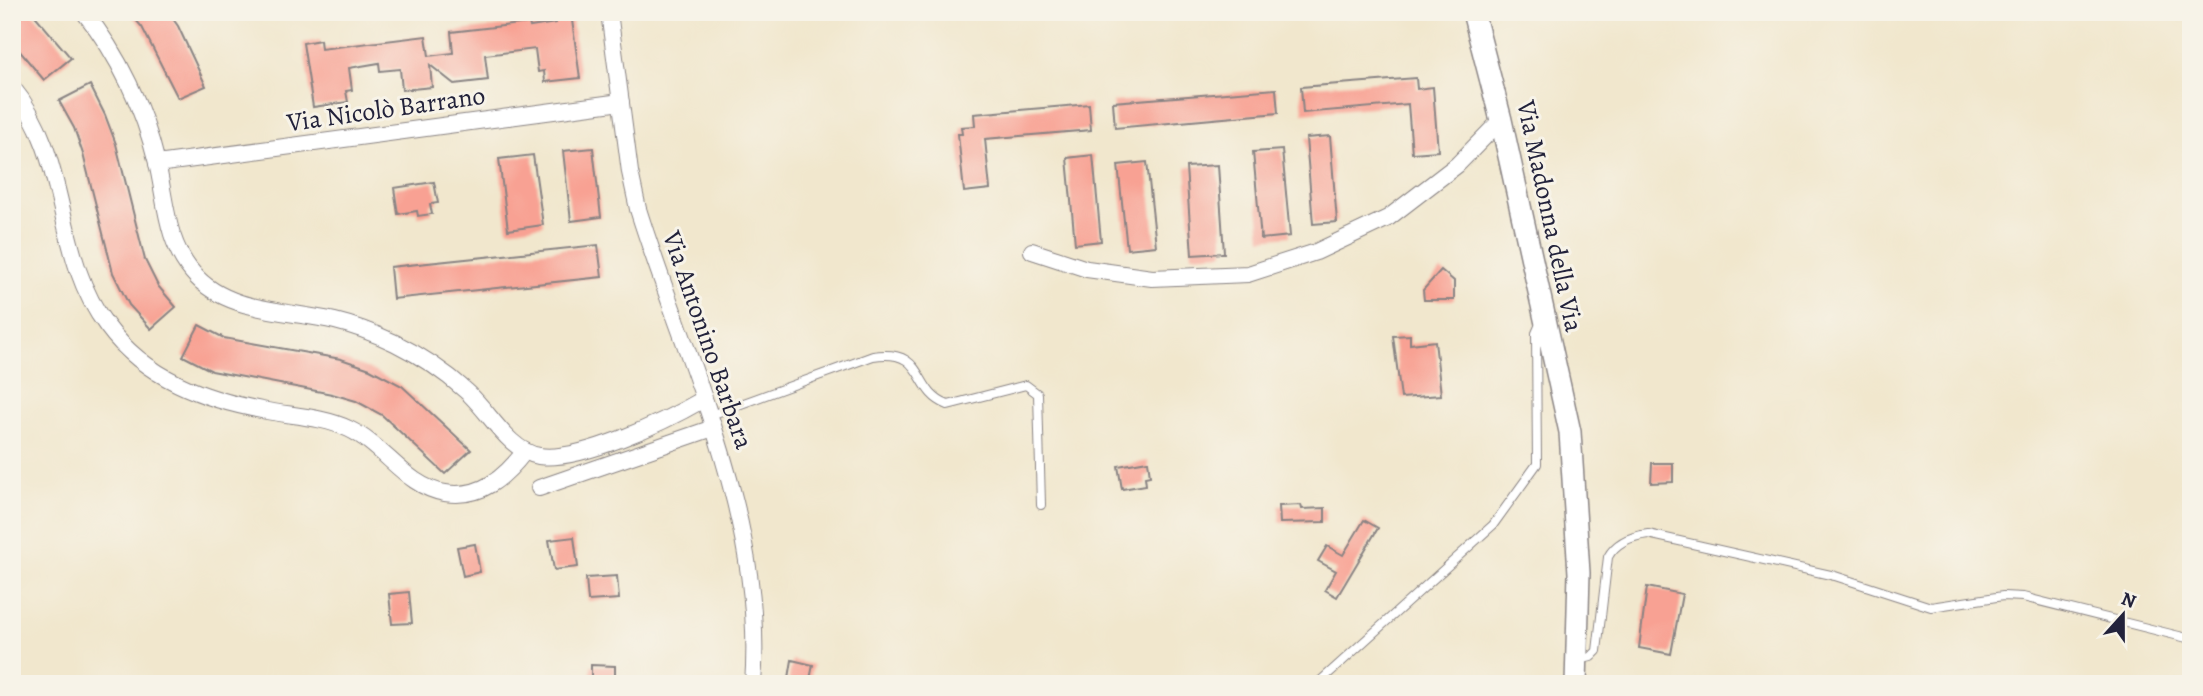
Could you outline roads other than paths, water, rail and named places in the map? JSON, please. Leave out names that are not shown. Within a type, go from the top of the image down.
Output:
[{"type":"street","points":[[84,12],[102,34],[130,85],[157,164],[172,236],[192,272],[203,284],[236,302],[366,331],[432,362],[467,391],[511,440],[537,456],[559,457],[586,450],[670,419],[708,415]]},
{"type":"street","name":"Via Antonino Barbara","points":[[609,12],[638,209],[731,490],[752,591],[756,642],[752,684]]},
{"type":"street","name":"Via Madonna della Via","points":[[1473,12],[1502,120],[1570,432],[1579,573],[1579,660]]},
{"type":"street","points":[[12,87],[35,118],[47,148],[75,265],[87,295],[106,326],[128,352],[159,375],[192,391],[227,402],[317,419],[349,429],[370,442],[423,487],[447,494],[494,484],[507,475],[525,451]]},
{"type":"street","name":"Via Nicolò Barrano","points":[[157,164],[621,102]]},
{"type":"street","points":[[1032,251],[1087,269],[1153,278],[1248,274],[1316,252],[1388,218],[1457,165],[1502,120]]},
{"type":"street","points":[[539,488],[708,415]]},
{"type":"street","points":[[1576,684],[1579,660]]},
{"type":"lane","points":[[1317,684],[1493,525],[1537,464],[1536,334],[1543,315]]},
{"type":"lane","points":[[708,415],[873,356],[889,354],[909,360],[934,395],[948,405],[1026,385],[1038,394],[1041,505]]},
{"type":"lane","points":[[1579,660],[1591,657],[1597,651],[1608,557],[1612,549],[1634,535],[1648,534],[1743,553],[1835,576],[1931,607],[2003,596],[2023,597],[2191,639]]}]
